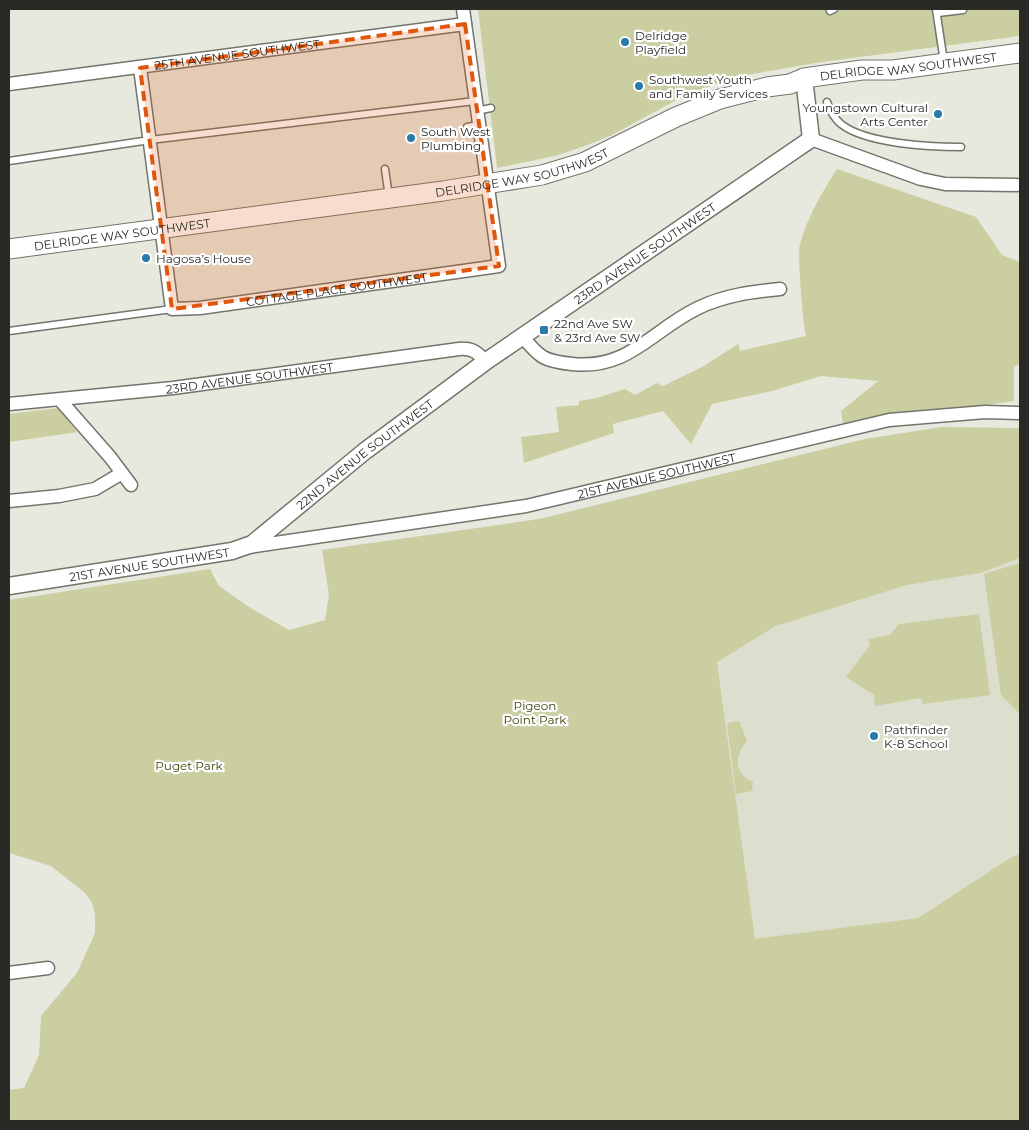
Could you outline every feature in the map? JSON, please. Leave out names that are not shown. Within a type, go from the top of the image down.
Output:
[{"type":"main road","name":"DELRIDGE WAY SOUTHWEST","points":[[9,249],[487,185],[542,175],[585,162],[676,117],[720,99],[767,87],[790,84],[804,78],[862,70],[893,70],[1020,53]]},
{"type":"street","points":[[463,9],[476,106],[472,126],[487,185]]},
{"type":"street","name":"25TH AVENUE SOUTHWEST","points":[[9,84],[465,24]]},
{"type":"street","points":[[140,68],[172,309]]},
{"type":"street","points":[[804,78],[811,139],[922,179],[945,184],[1017,185]]},
{"type":"street","name":"23RD AVENUE SOUTHWEST","points":[[9,404],[173,388],[466,349],[479,353],[485,362],[811,139]]},
{"type":"street","name":"COTTAGE PLACE SOUTHWEST","points":[[172,309],[210,306],[499,266],[487,185]]},
{"type":"street","points":[[522,336],[538,356],[545,360],[585,365],[604,364],[635,350],[703,306],[740,293],[780,289]]},
{"type":"street","name":"22ND AVENUE SOUTHWEST","points":[[246,547],[365,451],[485,362]]},
{"type":"street","points":[[60,400],[131,485]]},
{"type":"street","name":"21ST AVENUE SOUTHWEST","points":[[9,586],[246,547],[292,542],[526,506],[889,420],[986,412],[1020,413]]},
{"type":"street","points":[[9,501],[58,496],[95,489],[122,473]]},
{"type":"street","points":[[272,527],[281,536],[292,542]]},
{"type":"street","points":[[9,973],[48,968]]},
{"type":"lane","points":[[944,64],[937,11],[963,10]]},
{"type":"lane","points":[[827,102],[837,121],[854,131],[900,143],[961,147]]},
{"type":"lane","points":[[9,161],[150,140],[476,106],[492,108]]},
{"type":"lane","points":[[385,169],[389,198]]},
{"type":"lane","points":[[9,331],[172,309]]},
{"type":"highlighted area","points":[[465,24],[499,266],[172,309],[140,68]]},
{"type":"shaded area","name":"Pathfinder K-8 School","points":[[1020,558],[1020,854],[1010,858],[918,918],[755,940],[717,662],[776,626],[907,585],[981,573]]},
{"type":"green space","name":"Delridge Playfield","points":[[478,9],[1020,9],[1020,36],[822,62],[735,77],[684,96],[610,136],[582,147],[555,156],[497,168]]},
{"type":"green space","points":[[837,169],[976,217],[1002,255],[1020,262],[1020,363],[1014,367],[1014,401],[972,407],[897,412],[843,424],[841,411],[878,381],[821,376],[772,391],[712,404],[691,444],[663,411],[613,424],[614,433],[524,463],[521,437],[559,432],[556,407],[579,405],[579,401],[597,398],[625,389],[635,395],[657,383],[663,386],[704,366],[738,344],[740,351],[806,336],[799,261],[800,244],[816,205]]},
{"type":"green space","points":[[58,408],[77,432],[9,442],[9,414]]},
{"type":"green space","points":[[942,427],[1020,428],[1020,558],[981,573],[907,585],[776,626],[717,662],[755,939],[918,918],[1010,858],[1020,854],[1020,1121],[9,1121],[9,1090],[24,1088],[39,1055],[41,1016],[77,973],[95,933],[95,914],[92,903],[85,893],[51,866],[9,853],[9,600],[210,569],[219,586],[249,607],[289,630],[325,620],[329,595],[322,550],[539,519],[865,439]]},
{"type":"green space","points":[[1020,563],[1020,714],[1001,695],[984,574]]},
{"type":"green space","points":[[979,614],[990,695],[923,704],[921,698],[875,706],[874,695],[846,677],[870,645],[869,639],[890,635],[899,624]]},
{"type":"green space","points":[[739,721],[747,741],[738,758],[739,769],[747,779],[753,782],[752,791],[736,794],[727,723]]},
{"type":"place","name":"Delridge Playfield","points":[[625,42]]},
{"type":"place","name":"Southwest Youth and Family Services","points":[[639,86]]},
{"type":"place","name":"Youngstown Cultural Arts Center","points":[[938,114]]},
{"type":"place","name":"South West Plumbing","points":[[411,138]]},
{"type":"place","name":"Hagosa’s House","points":[[146,258]]},
{"type":"place","name":"22nd Ave SW & 23rd Ave SW","points":[[544,330]]},
{"type":"place","name":"Pathfinder K-8 School","points":[[874,736]]},
{"type":"park label","name":"Pigeon Point Park","points":[[535,712]]},
{"type":"park label","name":"Puget Park","points":[[189,765]]}]
